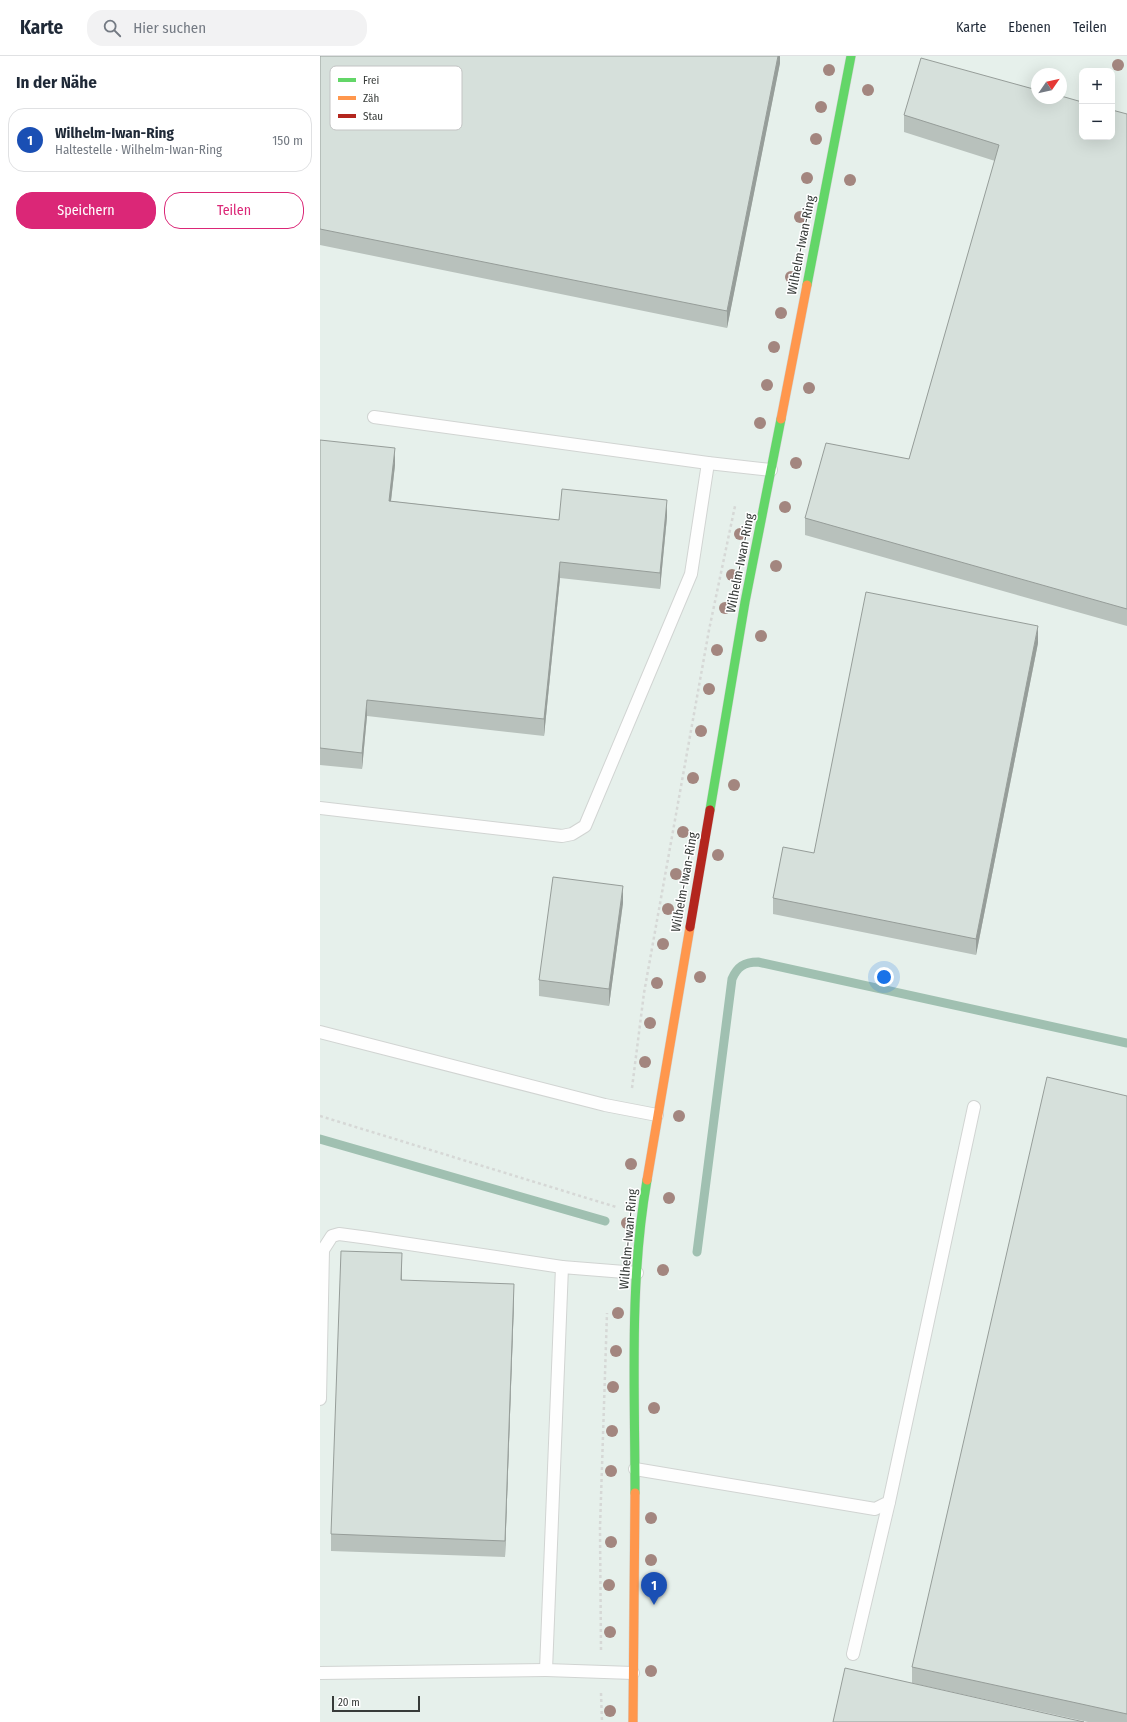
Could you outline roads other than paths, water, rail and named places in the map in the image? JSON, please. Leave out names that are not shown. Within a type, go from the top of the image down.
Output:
[{"type":"street","name":"Wilhelm-Iwan-Ring","points":[[633,1722],[637,1273],[641,1214],[745,602],[851,56]]},
{"type":"lane","points":[[374,417],[708,463],[771,470]]},
{"type":"lane","points":[[320,808],[562,836],[572,834],[585,826],[691,574],[708,463]]},
{"type":"lane","points":[[320,1032],[605,1105],[658,1115]]},
{"type":"lane","points":[[853,1654],[889,1502],[974,1107]]},
{"type":"lane","points":[[320,1399],[323,1250],[332,1236],[339,1234],[354,1236],[562,1267],[637,1273]]},
{"type":"lane","points":[[546,1670],[562,1267]]},
{"type":"lane","points":[[635,1469],[875,1509],[889,1502]]},
{"type":"lane","points":[[320,1673],[546,1670],[633,1674]]},
{"type":"waterway","points":[[697,1252],[732,979],[736,971],[745,964],[758,962],[1127,1043]]},
{"type":"waterway","points":[[320,1139],[605,1221]]},
{"type":"place","name":"Wilhelm-Iwan-Ring","points":[[654,1605]]}]
